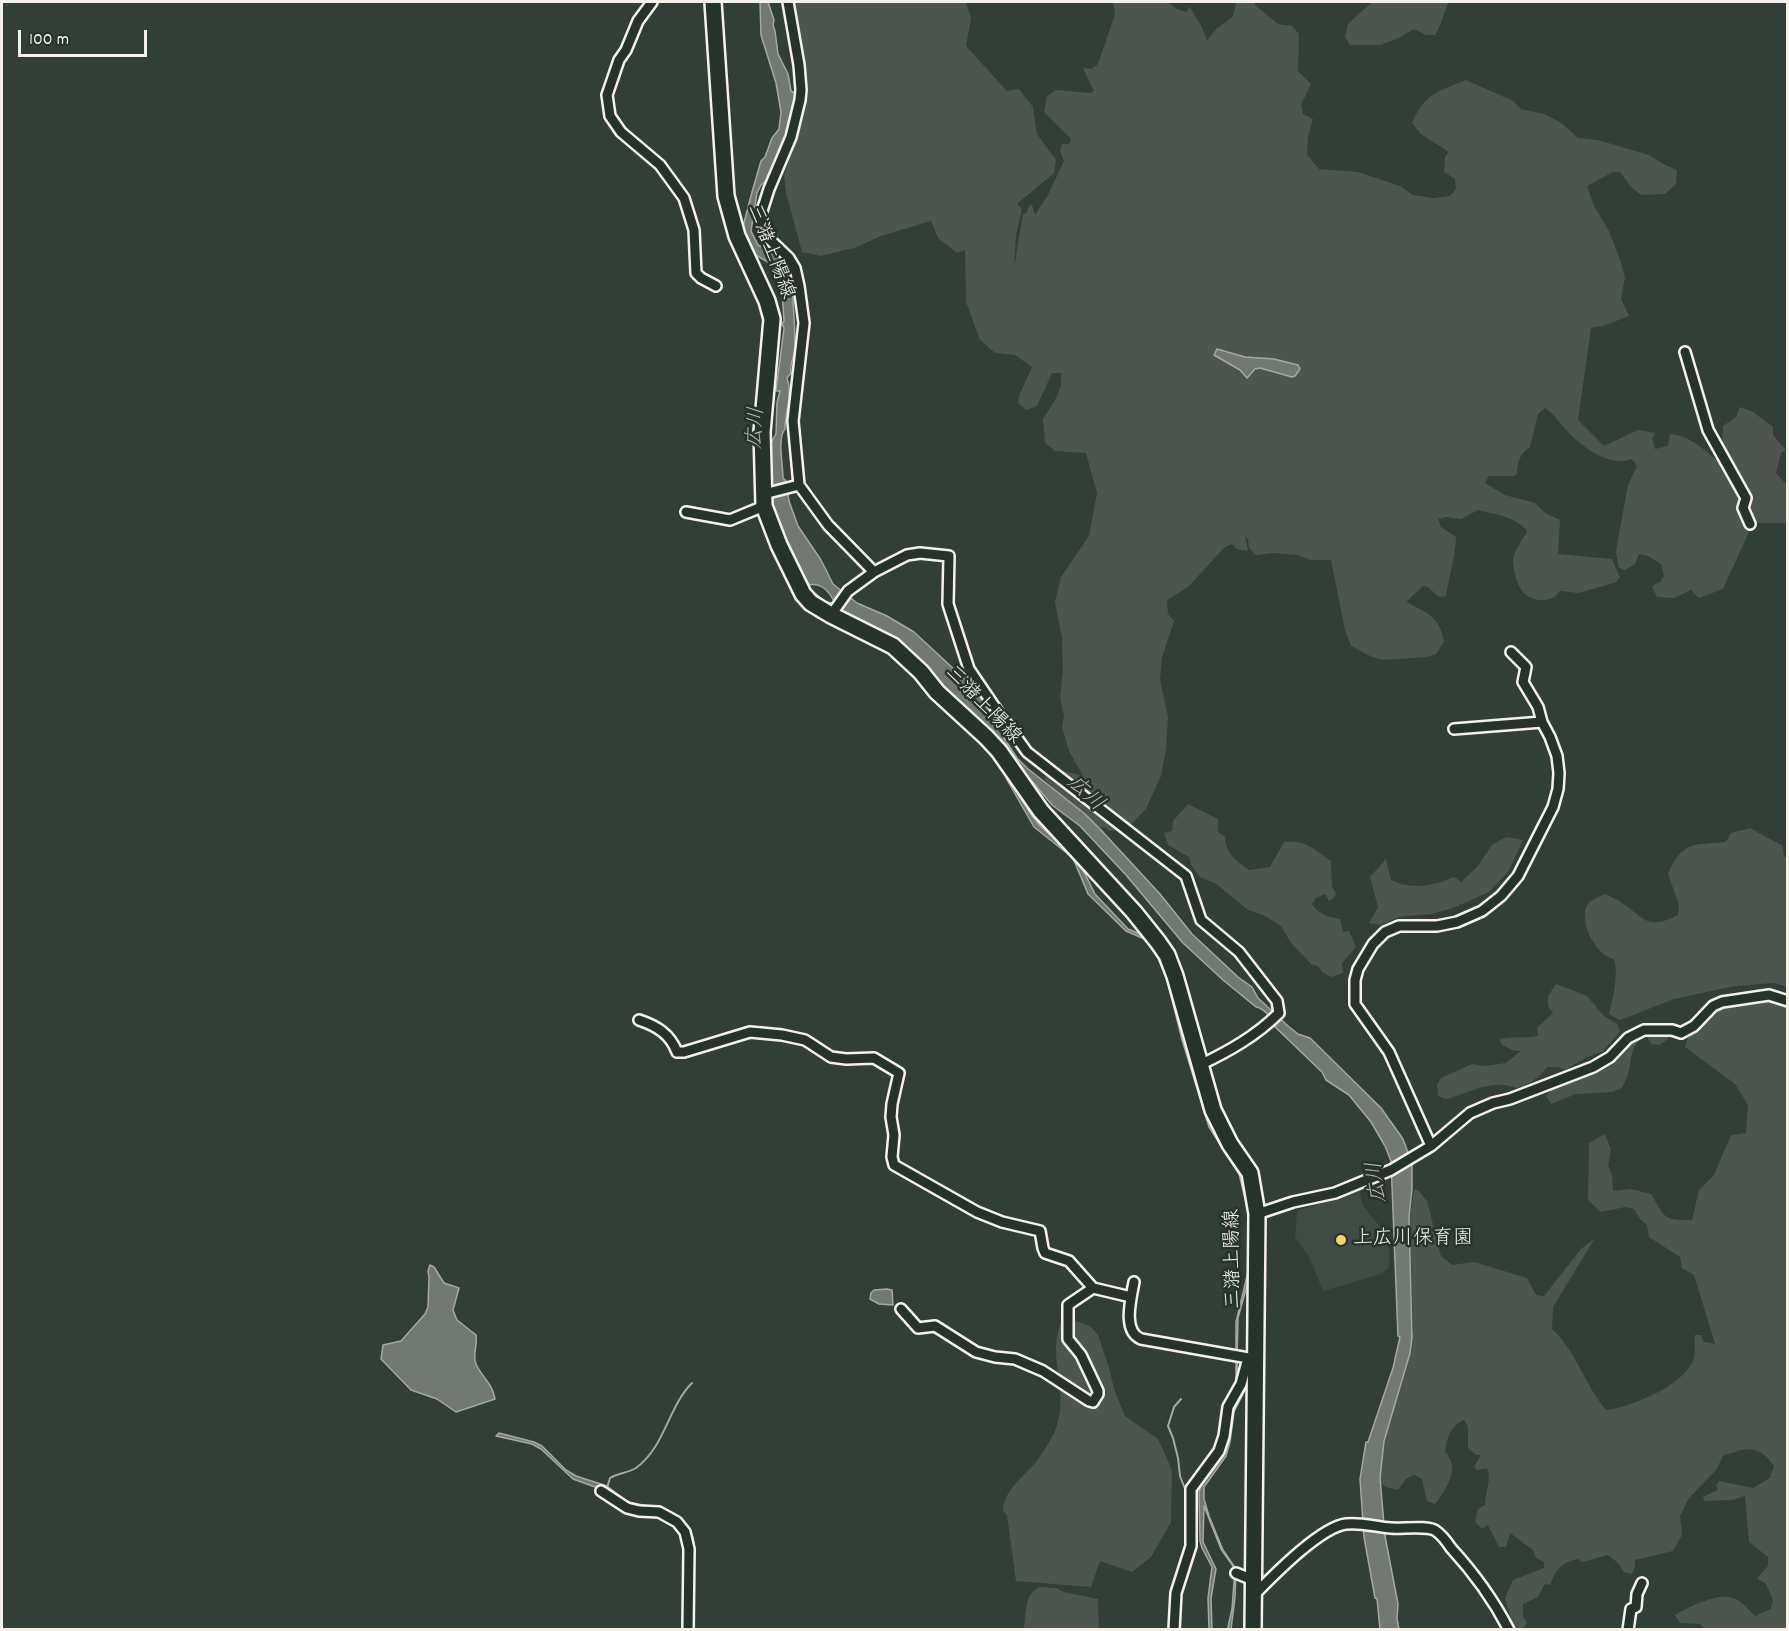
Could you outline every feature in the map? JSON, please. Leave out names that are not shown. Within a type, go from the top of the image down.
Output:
[{"type":"main road","name":"三潴上陽線","points":[[713,2],[726,196],[737,236],[767,302],[772,319],[762,432],[766,497],[779,545],[803,594],[812,603],[893,646],[910,660],[937,692],[999,751],[1041,811],[1152,934],[1167,956],[1175,976],[1217,1119],[1230,1144],[1250,1173],[1257,1214],[1253,1359],[1253,1629]]},
{"type":"street","points":[[652,2],[638,21],[627,50],[613,74],[606,94],[610,116],[621,132],[660,165],[684,198],[694,230],[696,273],[716,286]]},
{"type":"street","points":[[788,2],[799,65],[800,100],[791,137],[761,214],[765,235],[789,258],[795,268],[804,323],[793,421],[794,487],[874,572]]},
{"type":"street","points":[[1685,352],[1704,420],[1746,498],[1743,508],[1750,524]]},
{"type":"street","points":[[686,512],[730,520],[766,497],[794,487]]},
{"type":"street","points":[[833,613],[848,591],[874,572],[907,555],[920,553],[949,556],[948,604],[969,669],[1028,752],[1186,876],[1202,920],[1239,952],[1277,1001],[1279,1013],[1269,1023],[1240,1045],[1200,1065]]},
{"type":"street","points":[[1431,1146],[1389,1052],[1355,1004],[1355,980],[1358,969],[1373,944],[1385,932],[1399,926],[1437,926],[1458,922],[1482,911],[1501,896],[1518,876],[1553,807],[1558,789],[1557,756],[1542,722],[1538,706],[1523,682],[1526,667],[1511,652]]},
{"type":"street","points":[[1454,729],[1542,722]]},
{"type":"street","points":[[1257,1214],[1293,1202],[1335,1193],[1390,1170],[1413,1159],[1470,1113],[1593,1067],[1610,1057],[1628,1038],[1644,1030],[1671,1030],[1681,1033],[1694,1026],[1713,1006],[1722,1002],[1769,995],[1788,1001]]},
{"type":"street","points":[[639,1020],[661,1030],[670,1037],[678,1052],[750,1032],[796,1037],[805,1040],[831,1057],[874,1058],[899,1073],[891,1117],[894,1135],[892,1157],[894,1166],[977,1212],[1002,1222],[1040,1232],[1045,1253],[1069,1261],[1093,1288],[1131,1297]]},
{"type":"street","points":[[1134,1282],[1130,1329],[1134,1336],[1253,1359],[1228,1407],[1220,1451],[1191,1489],[1191,1546],[1176,1593],[1174,1629]]},
{"type":"street","points":[[901,1309],[918,1328],[935,1326],[976,1352],[1025,1363],[1043,1371],[1093,1402],[1098,1391],[1081,1355],[1068,1339],[1067,1325],[1068,1305],[1093,1288]]},
{"type":"street","points":[[601,1491],[627,1508],[659,1512],[677,1522],[685,1532],[689,1549],[688,1629]]},
{"type":"street","points":[[1253,1596],[1283,1566],[1329,1529],[1344,1524],[1362,1523],[1389,1528],[1435,1530],[1474,1573],[1509,1629]]},
{"type":"street","points":[[1236,1573],[1253,1580]]},
{"type":"street","points":[[1628,1629],[1631,1609],[1636,1606],[1637,1594],[1642,1583]]},
{"type":"shaded area","points":[[760,2],[768,2],[774,20],[778,54],[788,74],[791,91],[798,95],[786,142],[769,179],[761,185],[757,193],[751,231],[758,245],[777,254],[779,252],[789,264],[793,274],[791,276],[795,350],[791,373],[787,378],[789,397],[781,445],[783,478],[786,481],[789,501],[798,526],[821,560],[833,584],[857,603],[887,616],[914,632],[971,685],[1011,732],[1004,738],[1017,758],[1085,814],[1160,894],[1192,934],[1252,987],[1258,998],[1288,1026],[1298,1034],[1310,1038],[1381,1108],[1403,1139],[1412,1164],[1409,1217],[1412,1337],[1410,1353],[1384,1441],[1380,1478],[1385,1536],[1398,1604],[1399,1629],[1380,1629],[1377,1599],[1364,1537],[1360,1479],[1366,1442],[1368,1442],[1393,1368],[1400,1337],[1398,1336],[1391,1161],[1385,1146],[1371,1122],[1349,1095],[1326,1080],[1322,1072],[1271,1023],[1266,1013],[1223,980],[1183,943],[1126,875],[1080,826],[1052,805],[1031,780],[931,677],[918,658],[894,640],[813,599],[816,594],[826,602],[833,603],[832,597],[823,588],[811,585],[806,586],[805,591],[771,506],[768,448],[776,434],[777,403],[780,391],[776,391],[784,328],[781,276],[773,265],[749,251],[741,234],[761,161],[779,129],[781,112],[776,83],[761,35]]},
{"type":"shaded area","points":[[794,2],[966,2],[971,18],[966,46],[1007,91],[1019,89],[1033,107],[1037,134],[1056,160],[1054,173],[1017,204],[1022,209],[1016,235],[1014,268],[1023,214],[1026,214],[1029,206],[1032,205],[1035,215],[1048,195],[1064,161],[1060,151],[1062,144],[1069,144],[1071,139],[1044,112],[1047,96],[1056,90],[1090,93],[1094,91],[1083,68],[1091,69],[1098,64],[1115,14],[1113,2],[1167,2],[1186,12],[1190,7],[1207,41],[1216,29],[1232,17],[1236,2],[1254,2],[1278,24],[1292,26],[1299,34],[1298,71],[1311,84],[1301,105],[1303,114],[1313,119],[1308,136],[1307,155],[1319,169],[1358,172],[1400,186],[1413,195],[1433,198],[1450,196],[1456,189],[1455,179],[1444,172],[1445,157],[1449,152],[1421,134],[1412,123],[1427,99],[1466,80],[1513,101],[1521,109],[1544,114],[1560,122],[1578,138],[1598,140],[1649,155],[1677,170],[1676,184],[1665,194],[1641,195],[1632,188],[1620,172],[1613,172],[1587,186],[1594,206],[1609,231],[1621,263],[1625,277],[1621,299],[1629,316],[1591,328],[1578,420],[1604,446],[1638,430],[1655,433],[1652,438],[1655,449],[1668,446],[1670,434],[1679,435],[1700,446],[1726,467],[1731,460],[1722,444],[1723,426],[1736,417],[1740,407],[1753,412],[1773,427],[1773,435],[1786,450],[1781,453],[1776,473],[1786,484],[1787,523],[1753,523],[1723,589],[1699,598],[1691,590],[1674,598],[1657,597],[1652,587],[1664,576],[1661,564],[1648,556],[1639,554],[1635,564],[1625,570],[1619,568],[1616,553],[1628,485],[1637,466],[1632,459],[1615,461],[1589,450],[1545,408],[1538,414],[1530,447],[1520,459],[1517,474],[1489,476],[1485,483],[1505,495],[1535,503],[1545,513],[1560,520],[1558,554],[1612,559],[1620,578],[1617,582],[1579,593],[1560,591],[1547,600],[1536,600],[1523,592],[1519,586],[1513,564],[1513,557],[1527,531],[1523,526],[1505,517],[1478,510],[1461,519],[1446,517],[1438,519],[1441,527],[1456,537],[1446,596],[1439,597],[1428,587],[1423,586],[1406,602],[1421,609],[1436,621],[1444,642],[1436,654],[1427,657],[1383,660],[1351,646],[1345,630],[1331,560],[1311,560],[1298,555],[1274,553],[1256,555],[1249,548],[1248,539],[1245,536],[1248,551],[1237,549],[1232,544],[1225,547],[1188,587],[1167,600],[1168,614],[1174,621],[1162,657],[1160,680],[1168,717],[1161,776],[1146,809],[1127,828],[1109,831],[1098,827],[1082,817],[1045,780],[1047,767],[1083,776],[1069,751],[1062,727],[1064,716],[1060,698],[1063,670],[1062,638],[1055,602],[1061,577],[1089,536],[1097,493],[1086,453],[1055,451],[1045,443],[1043,419],[1061,386],[1061,373],[1052,373],[1037,406],[1026,410],[1018,403],[1032,367],[1015,355],[995,353],[980,340],[966,302],[965,250],[957,253],[938,238],[931,221],[881,236],[854,248],[821,256],[802,252],[786,193],[784,175],[795,144],[805,100],[804,60]]},
{"type":"shaded area","points":[[1372,2],[1449,2],[1435,35],[1426,35],[1414,29],[1380,45],[1350,45],[1345,37],[1348,24]]},
{"type":"shaded area","points":[[1217,349],[1245,357],[1274,359],[1298,365],[1300,369],[1292,377],[1260,368],[1255,369],[1247,378],[1240,370],[1214,355]]},
{"type":"shaded area","points":[[1009,776],[1029,812],[1041,827],[1076,856],[1095,894],[1128,929],[1150,938],[1169,975],[1183,1035],[1212,1127],[1241,1171],[1250,1207],[1250,1275],[1238,1318],[1238,1395],[1249,1367],[1252,1370],[1234,1412],[1226,1456],[1204,1487],[1204,1499],[1209,1516],[1223,1550],[1236,1569],[1231,1629],[1228,1627],[1232,1609],[1235,1569],[1221,1549],[1204,1506],[1203,1542],[1216,1569],[1211,1598],[1212,1629],[1209,1629],[1208,1598],[1212,1567],[1200,1541],[1199,1492],[1201,1485],[1222,1454],[1236,1398],[1236,1322],[1248,1272],[1249,1233],[1249,1215],[1239,1174],[1209,1127],[1182,1040],[1167,979],[1154,949],[1149,941],[1126,931],[1088,894],[1073,858],[1034,827],[1006,778]]},
{"type":"shaded area","points":[[1188,804],[1218,819],[1218,832],[1225,837],[1230,853],[1249,870],[1270,867],[1284,842],[1304,844],[1331,861],[1332,887],[1336,894],[1329,901],[1325,894],[1316,898],[1312,904],[1324,915],[1340,919],[1343,932],[1349,931],[1356,947],[1342,963],[1343,973],[1331,977],[1322,972],[1318,966],[1312,965],[1291,943],[1281,926],[1265,916],[1248,910],[1215,883],[1200,877],[1191,865],[1189,857],[1168,845],[1164,833],[1172,831],[1173,821]]},
{"type":"shaded area","points":[[1750,828],[1783,846],[1784,857],[1787,858],[1787,987],[1774,983],[1735,986],[1674,999],[1620,1020],[1609,1014],[1615,986],[1614,959],[1601,951],[1590,936],[1585,919],[1588,904],[1605,894],[1647,921],[1668,920],[1678,915],[1679,905],[1668,874],[1678,856],[1690,847],[1726,842],[1731,833]]},
{"type":"shaded area","points":[[1506,837],[1523,840],[1508,872],[1489,892],[1453,908],[1431,914],[1399,917],[1380,925],[1369,923],[1378,907],[1370,877],[1386,859],[1391,880],[1399,883],[1422,886],[1454,877],[1461,882],[1477,867],[1492,845]]},
{"type":"shaded area","points":[[1556,984],[1587,996],[1604,1016],[1617,1024],[1620,1032],[1602,1052],[1585,1058],[1565,1070],[1559,1067],[1547,1067],[1533,1080],[1516,1088],[1499,1085],[1472,1090],[1446,1099],[1438,1096],[1437,1085],[1441,1078],[1472,1064],[1484,1066],[1506,1063],[1521,1051],[1512,1050],[1501,1044],[1500,1039],[1538,1036],[1537,1028],[1553,1013],[1548,1006],[1548,996]]},
{"type":"shaded area","points":[[1750,998],[1787,1003],[1787,1629],[1704,1629],[1700,1624],[1680,1623],[1675,1615],[1701,1602],[1723,1597],[1736,1599],[1755,1616],[1771,1609],[1773,1600],[1766,1584],[1757,1578],[1768,1566],[1768,1557],[1749,1542],[1745,1496],[1732,1500],[1704,1501],[1703,1497],[1718,1490],[1716,1485],[1719,1481],[1753,1488],[1770,1478],[1774,1466],[1768,1459],[1757,1451],[1745,1449],[1723,1456],[1716,1470],[1689,1498],[1680,1516],[1682,1535],[1673,1551],[1635,1560],[1632,1574],[1624,1572],[1608,1555],[1583,1562],[1577,1559],[1563,1565],[1550,1585],[1545,1584],[1538,1597],[1523,1604],[1523,1616],[1527,1623],[1522,1629],[1518,1629],[1513,1625],[1505,1598],[1513,1580],[1544,1568],[1544,1562],[1536,1558],[1533,1550],[1510,1533],[1506,1547],[1499,1547],[1488,1525],[1482,1529],[1475,1522],[1478,1509],[1485,1505],[1489,1482],[1487,1468],[1477,1470],[1474,1467],[1481,1455],[1476,1455],[1468,1448],[1468,1427],[1464,1420],[1452,1429],[1448,1437],[1445,1452],[1452,1465],[1451,1478],[1435,1504],[1427,1501],[1422,1479],[1414,1475],[1406,1479],[1398,1490],[1386,1487],[1375,1479],[1393,1391],[1404,1366],[1413,1330],[1410,1218],[1414,1190],[1418,1190],[1427,1201],[1441,1256],[1452,1265],[1474,1262],[1527,1278],[1536,1295],[1544,1296],[1581,1249],[1595,1238],[1553,1307],[1552,1329],[1568,1347],[1606,1410],[1643,1399],[1669,1386],[1689,1368],[1695,1356],[1695,1335],[1701,1335],[1704,1342],[1715,1344],[1694,1275],[1682,1268],[1680,1257],[1649,1237],[1647,1225],[1634,1209],[1625,1207],[1601,1212],[1588,1200],[1589,1143],[1605,1134],[1611,1149],[1608,1166],[1612,1174],[1613,1191],[1631,1189],[1651,1194],[1666,1216],[1675,1220],[1692,1220],[1699,1190],[1714,1175],[1731,1135],[1746,1133],[1748,1105],[1735,1084],[1685,1047],[1688,1037],[1703,1012]]},
{"type":"shaded area","points":[[1655,1025],[1669,1028],[1668,1039],[1659,1045],[1651,1044],[1647,1036],[1638,1042],[1633,1050],[1628,1074],[1622,1088],[1612,1092],[1576,1094],[1551,1104],[1546,1096],[1555,1086],[1605,1056],[1620,1039],[1634,1031]]},
{"type":"shaded area","name":"上広川保育園","points":[[1359,1190],[1363,1206],[1387,1238],[1385,1242],[1390,1251],[1388,1268],[1381,1274],[1323,1291],[1309,1257],[1295,1237],[1297,1211]]},
{"type":"shaded area","points":[[430,1265],[434,1267],[444,1283],[459,1288],[453,1310],[457,1320],[476,1335],[475,1361],[492,1388],[495,1399],[456,1412],[437,1399],[411,1390],[381,1359],[383,1345],[401,1341],[425,1314],[428,1307]]},
{"type":"shaded area","points":[[874,1290],[892,1290],[893,1305],[879,1304],[870,1299]]},
{"type":"shaded area","points":[[1071,1319],[1090,1326],[1098,1335],[1115,1392],[1125,1416],[1158,1439],[1172,1470],[1171,1522],[1151,1557],[1132,1572],[1100,1561],[1091,1587],[1016,1581],[1007,1515],[1003,1511],[1010,1490],[1036,1462],[1055,1431],[1061,1402],[1057,1336],[1061,1322]]},
{"type":"shaded area","points":[[499,1433],[534,1442],[542,1446],[566,1470],[576,1476],[607,1486],[628,1502],[668,1510],[684,1521],[693,1537],[695,1551],[692,1606],[694,1629],[691,1629],[692,1552],[679,1520],[630,1506],[598,1488],[573,1479],[541,1449],[532,1444],[496,1436]]},
{"type":"shaded area","points":[[1039,1587],[1056,1588],[1064,1592],[1098,1599],[1099,1629],[1024,1629],[1028,1600],[1034,1590]]},
{"type":"waterway","points":[[815,616],[863,640]]},
{"type":"waterway","points":[[909,671],[933,700]]},
{"type":"waterway","points":[[607,1488],[610,1478],[633,1470],[646,1459],[654,1449],[677,1403],[692,1383]]},
{"type":"waterway","points":[[1181,1399],[1174,1407],[1168,1426],[1178,1458],[1180,1476],[1187,1494]]},
{"type":"waterway","points":[[1186,1528],[1187,1537]]},
{"type":"waterway","points":[[1176,1575],[1181,1565]]},
{"type":"place","name":"上広川保育園","points":[[1341,1240]]},
{"type":"water label","name":"広川","points":[[758,428]]},
{"type":"water label","name":"広川","points":[[1084,795]]},
{"type":"water label","name":"広川","points":[[1379,1182]]}]
